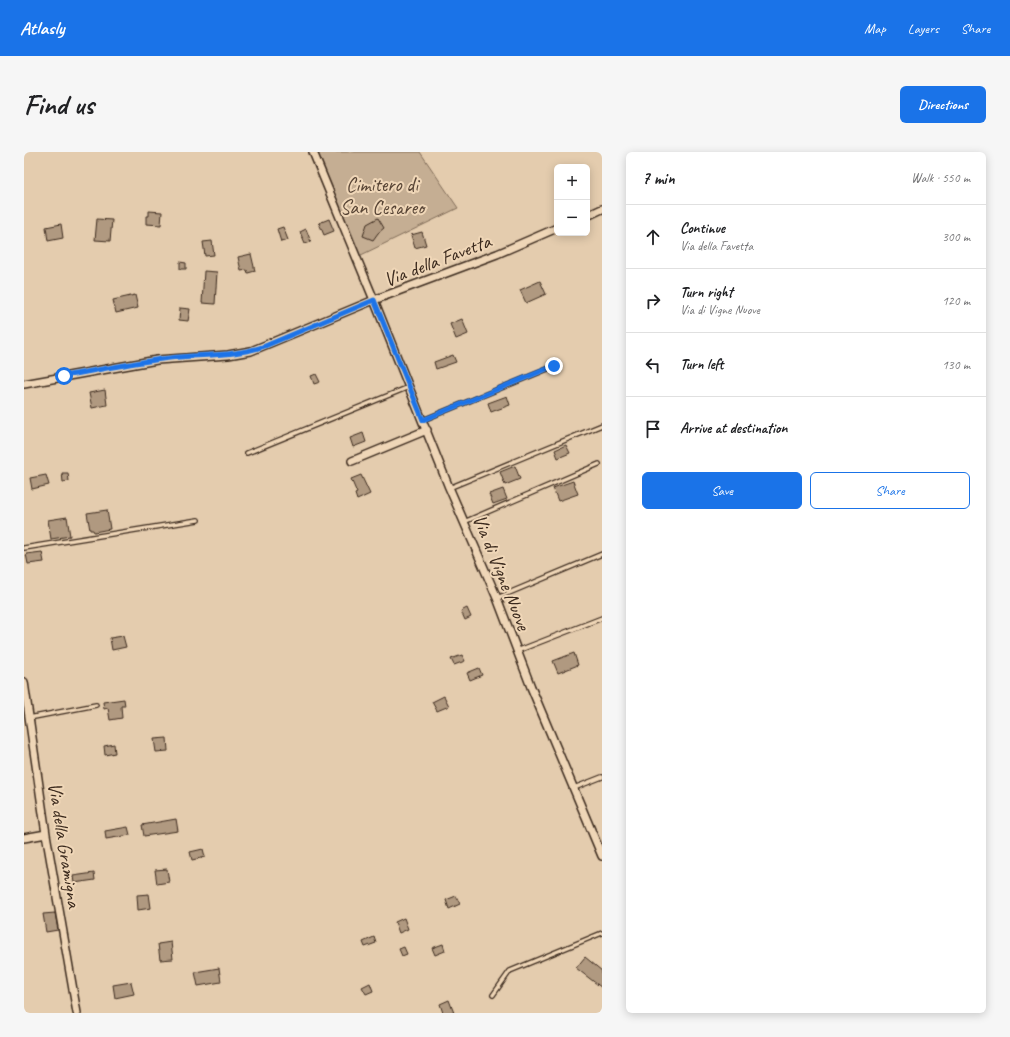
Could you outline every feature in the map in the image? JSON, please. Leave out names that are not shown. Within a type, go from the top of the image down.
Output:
[{"type":"street","name":"Via di Vigne Nuove","points":[[313,152],[423,420],[449,488],[497,598],[517,651],[602,856]]},
{"type":"street","points":[[590,215],[602,209]]},
{"type":"street","name":"Via della Favetta","points":[[24,384],[164,359],[247,352],[265,346],[374,300],[497,254],[554,229]]},
{"type":"street","points":[[352,461],[426,430]]},
{"type":"street","name":"Via della Gramigna","points":[[24,682],[46,834],[77,1013]]},
{"type":"street","points":[[24,838],[46,834]]},
{"type":"lane","points":[[423,420],[554,366]]},
{"type":"lane","points":[[247,453],[409,387]]},
{"type":"lane","points":[[449,488],[602,425]]},
{"type":"lane","points":[[464,522],[599,464]]},
{"type":"lane","points":[[24,548],[198,520]]},
{"type":"lane","points":[[497,598],[602,554]]},
{"type":"lane","points":[[517,651],[602,618]]},
{"type":"lane","points":[[29,718],[96,705]]},
{"type":"lane","points":[[574,788],[602,777]]},
{"type":"lane","points":[[493,995],[510,971],[602,933]]},
{"type":"green space","name":"Cimitero di San Cesareo","points":[[316,152],[420,152],[458,208],[359,256]]},
{"type":"building","points":[[149,211],[162,212],[161,225],[146,224],[146,216],[149,216]]},
{"type":"building","points":[[378,218],[384,228],[373,240],[363,236],[367,224]]},
{"type":"building","points":[[97,219],[112,220],[110,241],[95,240]]},
{"type":"building","points":[[329,219],[334,231],[324,235],[319,223]]},
{"type":"building","points":[[61,224],[63,238],[48,241],[46,227]]},
{"type":"building","points":[[283,227],[288,240],[281,242],[277,229]]},
{"type":"building","points":[[306,229],[311,242],[305,244],[300,232]]},
{"type":"building","points":[[422,232],[426,245],[415,248],[411,235]]},
{"type":"building","points":[[212,241],[214,255],[205,256],[203,242]]},
{"type":"building","points":[[251,254],[255,271],[248,273],[247,270],[241,271],[238,257]]},
{"type":"building","points":[[180,262],[186,263],[186,269],[180,269]]},
{"type":"building","points":[[204,271],[217,272],[215,304],[202,303]]},
{"type":"building","points":[[540,281],[546,294],[526,303],[520,290]]},
{"type":"building","points":[[135,295],[138,308],[116,313],[113,300]]},
{"type":"building","points":[[180,308],[190,309],[188,321],[179,320]]},
{"type":"building","points":[[462,319],[468,334],[456,339],[450,324]]},
{"type":"building","points":[[453,355],[456,362],[436,369],[434,362]]},
{"type":"building","points":[[316,374],[320,382],[314,384],[311,376]]},
{"type":"building","points":[[105,390],[107,405],[92,408],[89,393]]},
{"type":"building","points":[[507,396],[510,405],[491,412],[488,403]]},
{"type":"building","points":[[363,433],[366,442],[353,447],[350,438]]},
{"type":"building","points":[[566,445],[570,453],[558,458],[555,450]]},
{"type":"building","points":[[515,466],[520,479],[505,485],[500,472]]},
{"type":"building","points":[[62,473],[68,473],[69,481],[63,482]]},
{"type":"building","points":[[46,475],[49,485],[32,489],[30,478]]},
{"type":"building","points":[[361,475],[370,494],[357,500],[355,494],[357,493],[351,479]]},
{"type":"building","points":[[573,481],[578,494],[558,501],[553,488]]},
{"type":"building","points":[[503,489],[507,499],[493,504],[489,494]]},
{"type":"building","points":[[107,510],[110,529],[94,532],[93,530],[90,530],[87,513]]},
{"type":"building","points":[[67,517],[70,536],[51,539],[48,520]]},
{"type":"building","points":[[42,552],[44,562],[28,564],[26,554]]},
{"type":"building","points":[[467,608],[471,617],[465,620],[461,611]]},
{"type":"building","points":[[123,636],[126,647],[112,650],[110,638]]},
{"type":"building","points":[[574,653],[578,665],[558,673],[553,661]]},
{"type":"building","points":[[462,655],[465,661],[454,665],[451,659]]},
{"type":"building","points":[[479,668],[482,675],[470,680],[467,673]]},
{"type":"building","points":[[444,696],[449,706],[437,711],[432,702]]},
{"type":"building","points":[[124,699],[125,706],[121,706],[122,718],[110,720],[108,708],[104,709],[103,702]]},
{"type":"building","points":[[167,738],[168,751],[156,752],[154,739]]},
{"type":"building","points":[[114,744],[115,753],[105,755],[104,746]]},
{"type":"building","points":[[176,819],[178,831],[144,836],[142,825]]},
{"type":"building","points":[[128,827],[130,835],[106,839],[105,831]]},
{"type":"building","points":[[203,849],[205,857],[192,860],[190,852]]},
{"type":"building","points":[[167,869],[169,882],[157,884],[155,870]]},
{"type":"building","points":[[94,873],[95,880],[74,883],[73,876]]},
{"type":"building","points":[[149,894],[151,908],[138,910],[137,895]]},
{"type":"building","points":[[456,896],[460,904],[449,909],[446,900]]},
{"type":"building","points":[[55,913],[58,930],[46,932],[43,914]]},
{"type":"building","points":[[404,918],[408,929],[399,933],[395,922]]},
{"type":"building","points":[[374,937],[376,943],[365,947],[363,942]]},
{"type":"building","points":[[171,942],[173,959],[160,960],[158,944]]},
{"type":"building","points":[[443,944],[445,951],[435,955],[432,948]]},
{"type":"building","points":[[404,947],[407,954],[402,956],[399,949]]},
{"type":"building","points":[[585,957],[602,971],[602,988],[576,968]]},
{"type":"building","points":[[219,968],[221,982],[198,986],[195,972]]},
{"type":"building","points":[[131,982],[134,994],[115,998],[113,985]]},
{"type":"building","points":[[370,983],[373,991],[366,994],[362,987]]},
{"type":"building","points":[[449,1000],[454,1013],[443,1013],[440,1004]]},
{"type":"route","points":[[64,376],[134,363],[179,357],[224,355],[247,352],[265,346],[374,300],[423,420],[554,366]]}]
